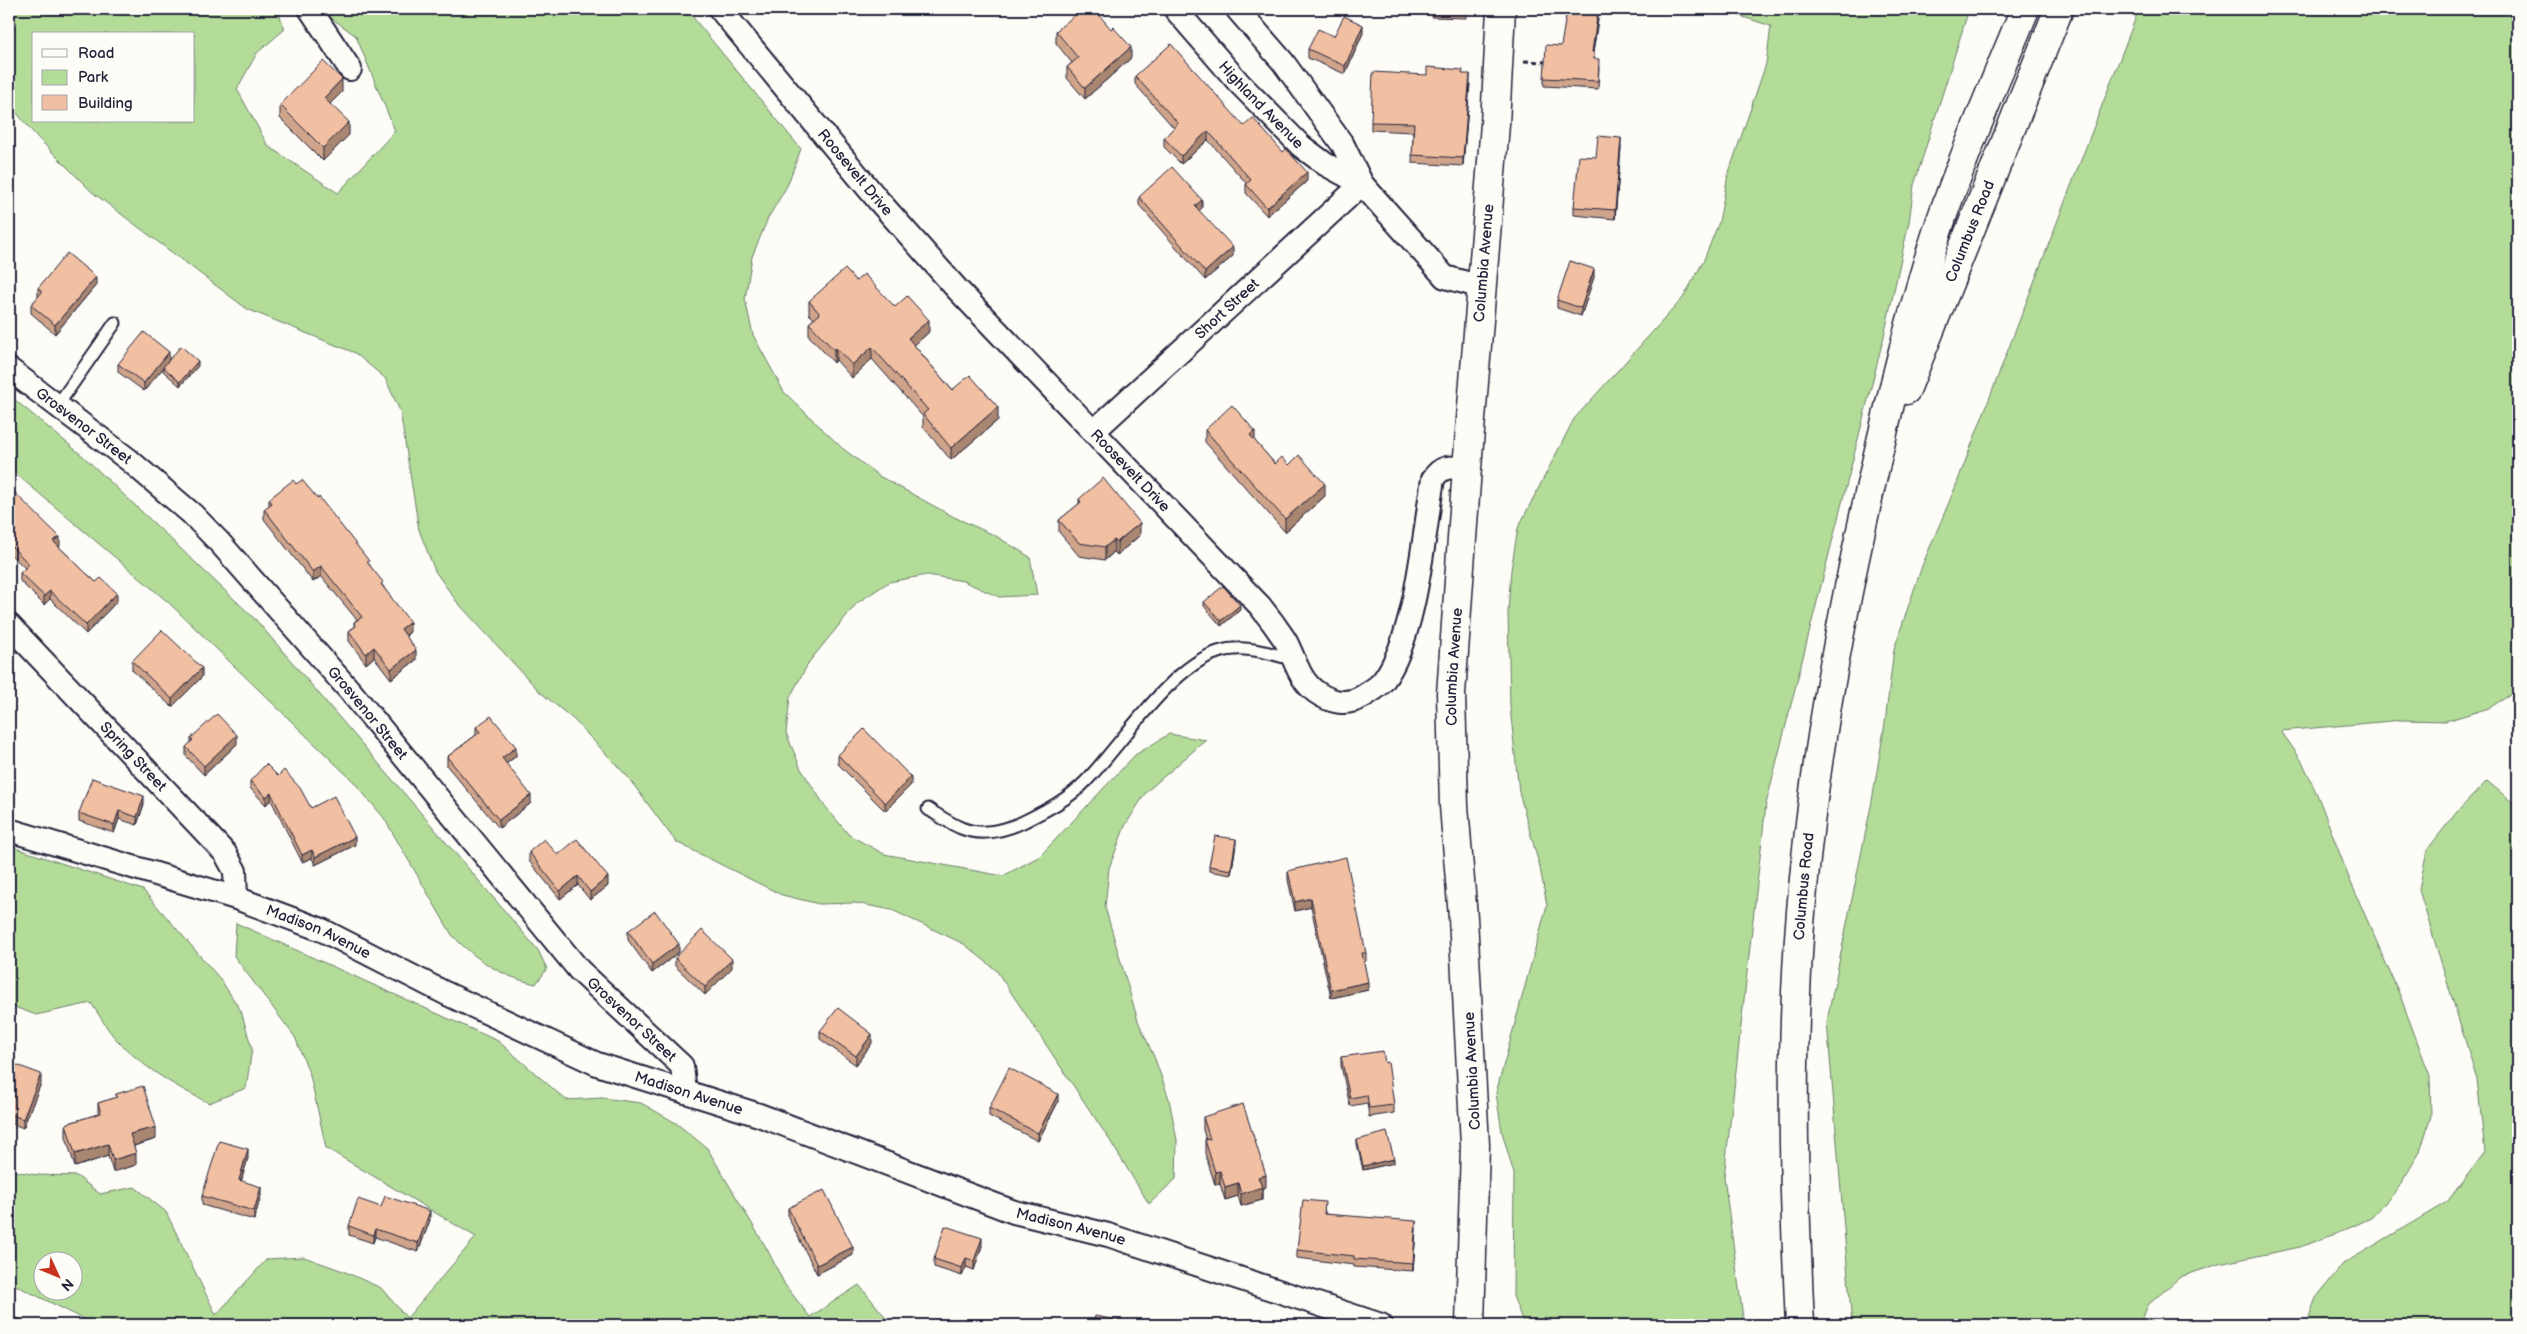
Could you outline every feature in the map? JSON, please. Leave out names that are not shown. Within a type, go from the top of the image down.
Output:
[{"type":"main road","name":"Columbia Avenue","points":[[1470,1325],[1476,1145],[1464,927],[1454,806],[1451,694],[1495,124],[1501,9]]},
{"type":"main road","name":"Columbus Road","points":[[1800,1325],[1794,1197],[1793,1108],[1796,993],[1803,893],[1828,688],[1852,569],[1902,353],[1940,224],[1966,152],[2026,9]]},
{"type":"main road","name":"Columbus Road","points":[[1878,453],[1922,355],[2000,151],[2058,9]]},
{"type":"street","points":[[310,9],[350,69]]},
{"type":"street","name":"Roosevelt Drive","points":[[720,9],[872,192],[956,289],[1194,535],[1260,606],[1286,642],[1304,680],[1315,691],[1330,701],[1344,702],[1357,699],[1382,683],[1402,644],[1415,589],[1433,479],[1439,469],[1446,467],[1467,468]]},
{"type":"street","name":"Highland Avenue","points":[[1175,9],[1239,83],[1301,146],[1325,164],[1362,184]]},
{"type":"street","name":"Highland Avenue","points":[[1237,9],[1283,62],[1343,145],[1362,184],[1445,277],[1482,287]]},
{"type":"street","name":"Short Street","points":[[1093,432],[1362,184]]},
{"type":"street","name":"Grosvenor Street","points":[[9,369],[169,493],[220,543],[352,694],[580,970],[682,1066],[685,1092]]},
{"type":"street","name":"Spring Street","points":[[9,625],[225,853],[235,871],[236,898]]},
{"type":"street","name":"Madison Avenue","points":[[9,830],[236,898],[322,930],[445,993],[596,1064],[759,1115],[1014,1212],[1108,1235],[1381,1325]]},
{"type":"lane","points":[[57,406],[115,324]]},
{"type":"lane","points":[[928,809],[962,828],[979,832],[997,831],[1014,826],[1055,806],[1085,782],[1170,685],[1207,657],[1232,649],[1255,650],[1292,658]]},
{"type":"path","points":[[1522,61],[1545,62]]},
{"type":"green space","points":[[9,9],[277,9],[285,29],[257,53],[237,89],[268,146],[338,193],[395,131],[356,36],[326,14],[324,9],[686,9],[801,149],[787,186],[768,218],[752,257],[745,299],[753,335],[784,392],[842,448],[879,476],[954,517],[996,536],[1030,557],[1037,595],[999,597],[963,581],[927,575],[889,582],[857,603],[809,662],[790,697],[786,733],[801,769],[825,806],[849,835],[884,854],[1003,876],[1040,856],[1135,755],[1169,734],[1206,740],[1146,792],[1125,826],[1109,868],[1105,907],[1138,1021],[1155,1059],[1169,1099],[1177,1140],[1176,1179],[1149,1204],[1109,1139],[996,970],[964,944],[892,910],[855,903],[819,904],[782,895],[676,842],[627,776],[573,719],[540,692],[457,602],[435,571],[419,530],[400,411],[385,378],[355,353],[247,309],[92,192],[38,138],[9,104]]},
{"type":"green space","points":[[1733,9],[1969,9],[1914,185],[1909,222],[1884,336],[1766,804],[1724,1177],[1744,1325],[1524,1325],[1513,1296],[1514,1174],[1502,1132],[1496,1093],[1547,905],[1540,868],[1519,792],[1510,707],[1508,612],[1511,570],[1518,528],[1574,419],[1683,298],[1703,262],[1719,222],[1728,175],[1766,64],[1771,26],[1737,15]]},
{"type":"green space","points":[[2139,9],[2518,9],[2518,690],[2489,708],[2446,721],[2402,720],[2281,731],[2302,761],[2319,799],[2349,878],[2401,998],[2430,1076],[2431,1116],[2420,1152],[2397,1190],[2371,1218],[2336,1234],[2300,1247],[2219,1264],[2180,1277],[2148,1305],[2140,1325],[1852,1325],[1827,1021],[1872,801],[1885,723],[1894,649],[1922,566],[1955,488]]},
{"type":"green space","points":[[9,395],[84,457],[256,620],[538,950],[547,969],[536,984],[501,972],[480,960],[461,944],[452,935],[384,818],[353,781],[168,602],[9,468]]},
{"type":"green space","points":[[2487,781],[2518,807],[2518,1325],[2306,1325],[2316,1298],[2343,1264],[2447,1202],[2485,1152],[2477,1079],[2419,890],[2427,850],[2456,813]]},
{"type":"green space","points":[[9,846],[143,890],[221,980],[241,1011],[252,1049],[246,1088],[209,1103],[183,1090],[147,1067],[125,1048],[112,1034],[91,1003],[36,1015],[9,1005]]},
{"type":"green space","points":[[236,923],[498,1041],[566,1100],[603,1098],[641,1103],[676,1123],[707,1148],[767,1249],[785,1285],[810,1317],[859,1285],[892,1325],[96,1325],[49,1302],[82,1302],[82,1252],[32,1252],[32,1293],[9,1282],[9,1170],[37,1175],[77,1176],[100,1194],[135,1187],[166,1212],[216,1315],[267,1259],[304,1257],[343,1271],[381,1288],[407,1318],[476,1237],[326,1148],[310,1075],[295,1037],[234,956]]},
{"type":"building","points":[[1082,9],[1094,9],[1111,29],[1113,27],[1131,47],[1085,88],[1067,67],[1078,58],[1056,31]]},
{"type":"building","points":[[1433,9],[1466,9],[1466,10]]},
{"type":"building","points":[[1567,9],[1592,9],[1598,11],[1592,52],[1594,52],[1594,59],[1599,59],[1598,81],[1544,78],[1546,45],[1561,46]]},
{"type":"building","points":[[1344,16],[1363,25],[1345,66],[1308,49],[1318,29],[1334,36]]},
{"type":"building","points":[[1171,44],[1244,126],[1253,118],[1283,152],[1286,149],[1307,172],[1267,208],[1246,184],[1251,180],[1208,131],[1181,156],[1164,138],[1178,123],[1135,76]]},
{"type":"building","points":[[323,61],[342,79],[324,98],[349,122],[323,148],[280,105]]},
{"type":"building","points":[[1427,67],[1463,70],[1462,74],[1470,74],[1463,158],[1412,155],[1414,123],[1371,122],[1373,72],[1427,75]]},
{"type":"building","points":[[1598,136],[1621,138],[1615,210],[1574,207],[1579,156],[1596,157]]},
{"type":"building","points":[[1172,167],[1202,200],[1195,206],[1233,247],[1205,272],[1139,197]]},
{"type":"building","points":[[67,253],[96,277],[55,325],[31,305],[42,292],[38,288]]},
{"type":"building","points":[[1570,261],[1594,269],[1581,308],[1557,300]]},
{"type":"building","points":[[845,269],[856,281],[864,274],[895,307],[907,296],[929,320],[908,338],[952,390],[970,375],[998,407],[951,448],[923,414],[928,410],[872,347],[852,365],[836,348],[834,350],[809,323],[820,314],[809,301]]},
{"type":"building","points":[[144,332],[169,352],[144,383],[118,364]]},
{"type":"building","points":[[181,346],[198,361],[180,382],[163,367]]},
{"type":"building","points":[[1232,405],[1255,431],[1250,435],[1275,464],[1282,457],[1289,465],[1299,455],[1325,484],[1285,519],[1205,430]]},
{"type":"building","points":[[1103,478],[1140,523],[1117,542],[1114,540],[1105,547],[1079,543],[1059,520],[1081,502],[1079,499]]},
{"type":"building","points":[[293,480],[296,484],[302,480],[318,499],[319,497],[369,561],[367,562],[383,582],[381,584],[410,622],[401,629],[416,650],[391,669],[374,647],[366,654],[349,631],[356,626],[354,622],[362,617],[321,566],[313,572],[264,509],[272,503],[269,499]]},
{"type":"building","points":[[13,491],[60,537],[53,541],[96,582],[101,578],[117,593],[86,625],[50,591],[44,596],[20,573],[29,564],[9,544],[9,496]]},
{"type":"building","points":[[1223,586],[1240,605],[1221,621],[1204,602]]},
{"type":"building","points":[[162,630],[202,668],[172,699],[132,661]]},
{"type":"building","points":[[217,714],[237,735],[204,766],[186,747],[193,740],[191,738]]},
{"type":"building","points":[[491,716],[516,747],[502,758],[531,795],[499,820],[447,757],[480,732],[476,727]]},
{"type":"building","points":[[864,729],[911,777],[885,803],[838,755]]},
{"type":"building","points":[[266,764],[278,776],[284,770],[300,788],[311,808],[334,796],[355,837],[315,857],[312,850],[302,855],[271,793],[266,797],[250,781]]},
{"type":"building","points":[[92,778],[144,796],[137,817],[119,811],[114,825],[79,813]]},
{"type":"building","points":[[1215,836],[1236,839],[1231,870],[1209,866]]},
{"type":"building","points":[[544,839],[558,855],[577,839],[608,877],[590,892],[578,876],[560,891],[529,852]]},
{"type":"building","points":[[1346,857],[1366,953],[1362,953],[1368,982],[1331,990],[1311,898],[1295,902],[1288,871]]},
{"type":"building","points":[[655,911],[679,944],[652,964],[628,931]]},
{"type":"building","points":[[702,930],[732,959],[705,987],[675,958]]},
{"type":"building","points":[[838,1008],[872,1034],[856,1056],[820,1031]]},
{"type":"building","points":[[1383,1051],[1385,1063],[1388,1062],[1394,1105],[1369,1108],[1367,1095],[1350,1098],[1341,1057]]},
{"type":"building","points":[[14,1064],[41,1074],[23,1119],[9,1114],[9,1079]]},
{"type":"building","points":[[1009,1068],[1058,1094],[1038,1133],[989,1108]]},
{"type":"building","points":[[143,1086],[156,1127],[130,1134],[136,1153],[113,1160],[108,1144],[75,1154],[66,1124],[101,1113],[98,1103],[117,1097],[116,1094]]},
{"type":"building","points":[[1243,1104],[1266,1175],[1258,1177],[1262,1187],[1241,1194],[1238,1183],[1225,1187],[1220,1171],[1215,1172],[1205,1140],[1210,1139],[1203,1117]]},
{"type":"building","points":[[1387,1132],[1394,1159],[1363,1166],[1357,1140]]},
{"type":"building","points":[[219,1141],[248,1149],[239,1180],[261,1187],[254,1211],[202,1196]]},
{"type":"building","points":[[824,1190],[853,1247],[817,1265],[788,1208]]},
{"type":"building","points":[[385,1196],[430,1211],[418,1243],[375,1229],[373,1235],[349,1226],[358,1199],[381,1207]]},
{"type":"building","points":[[1303,1200],[1325,1202],[1324,1214],[1416,1221],[1413,1263],[1354,1259],[1354,1256],[1297,1250]]},
{"type":"building","points":[[945,1226],[982,1238],[974,1261],[966,1258],[962,1268],[934,1259]]},
{"type":"building","points":[[9,1315],[33,1325],[9,1325]]},
{"type":"building","points":[[1095,1316],[1138,1324],[1138,1325],[1093,1325]]}]
